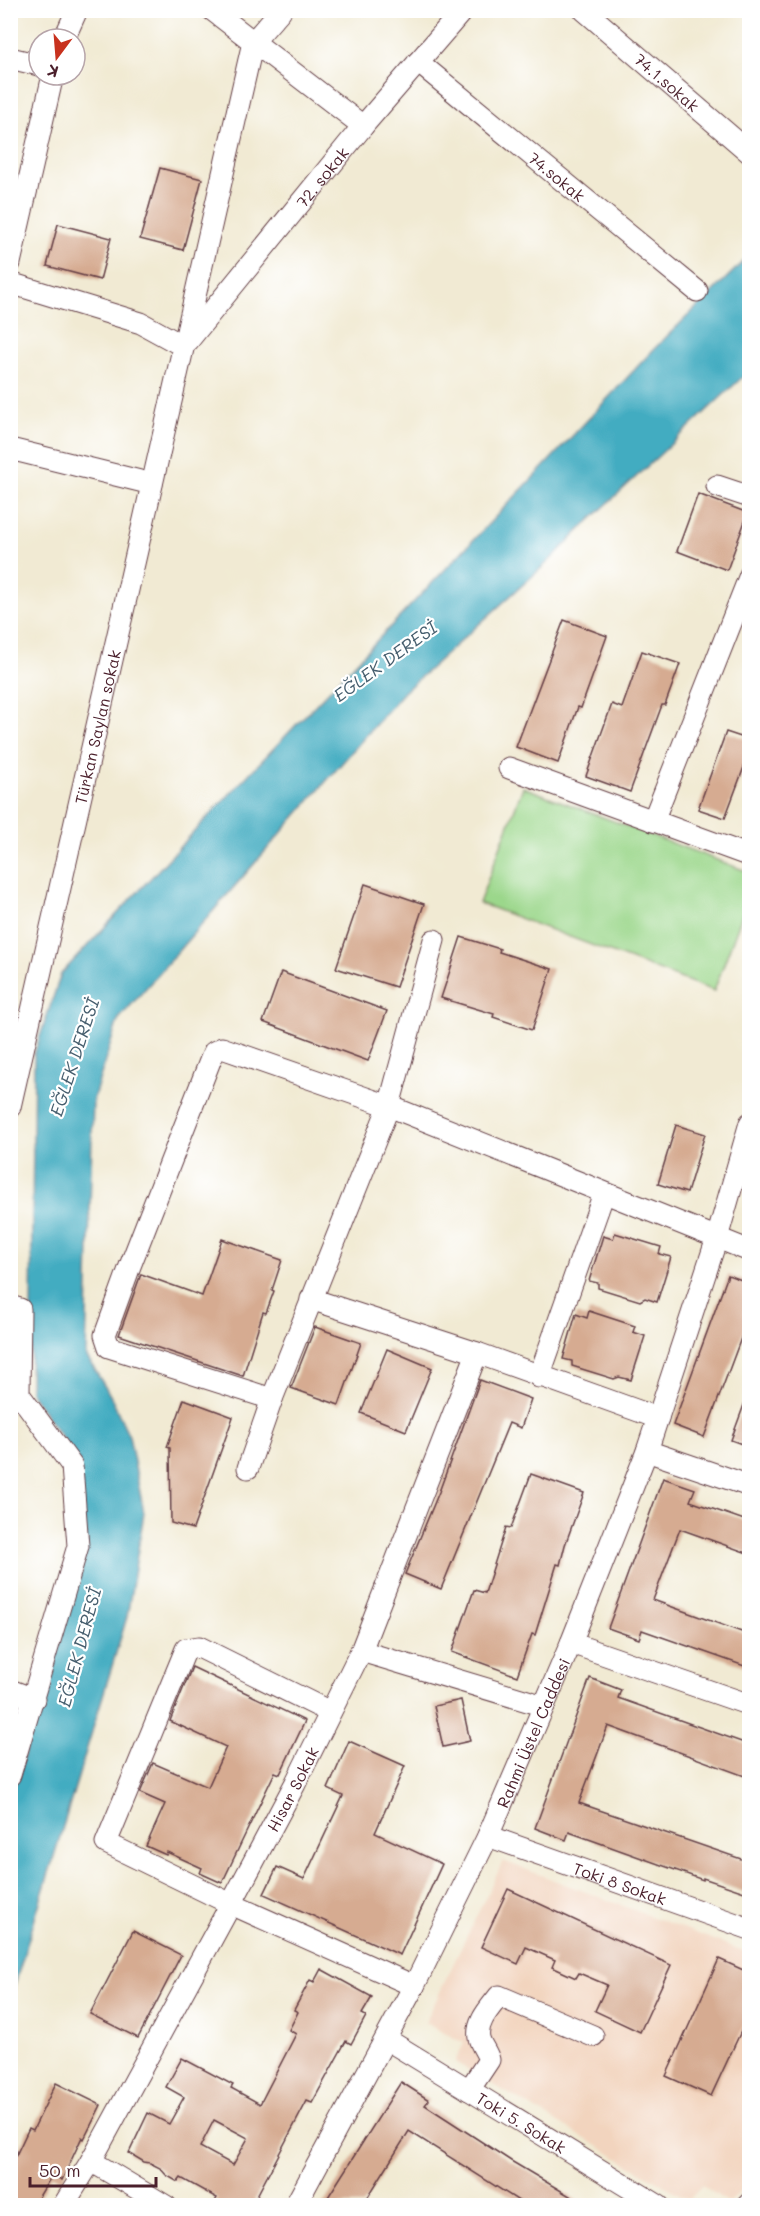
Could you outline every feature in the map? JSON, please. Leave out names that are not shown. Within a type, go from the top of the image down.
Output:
[{"type":"street","points":[[69,27],[77,10]]},
{"type":"street","points":[[212,10],[363,126]]},
{"type":"street","points":[[253,42],[281,10]]},
{"type":"street","name":"72. sokak","points":[[183,346],[363,126],[463,10]]},
{"type":"street","name":"74.1.sokak","points":[[584,10],[750,153]]},
{"type":"street","name":"Türkan Saylan sokak","points":[[10,1107],[253,42]]},
{"type":"street","points":[[10,58],[27,62]]},
{"type":"street","name":"74.sokak","points":[[418,62],[697,291]]},
{"type":"street","points":[[10,263],[50,87]]},
{"type":"street","points":[[10,283],[141,323],[183,346]]},
{"type":"street","points":[[10,449],[152,484]]},
{"type":"street","points":[[717,486],[750,497]]},
{"type":"street","points":[[653,820],[750,575]]},
{"type":"street","points":[[509,768],[750,856]]},
{"type":"street","points":[[248,1468],[272,1399],[389,1106],[434,940]]},
{"type":"street","points":[[272,1399],[109,1347],[105,1335],[210,1061],[214,1052],[222,1048],[389,1106],[750,1251]]},
{"type":"street","name":"Rahmi Üstel Caddesi","points":[[295,2205],[414,1986],[488,1836],[571,1643],[647,1451],[717,1238],[750,1123]]},
{"type":"street","points":[[539,1377],[604,1193]]},
{"type":"street","points":[[311,1299],[477,1353],[658,1418]]},
{"type":"street","points":[[10,1776],[78,1546],[72,1466],[19,1394],[15,1307]]},
{"type":"street","name":"Hisar Sokak","points":[[63,2205],[91,2161],[231,1904],[295,1784],[361,1651],[477,1353]]},
{"type":"street","points":[[647,1451],[750,1486]]},
{"type":"street","points":[[571,1643],[750,1705]]},
{"type":"street","points":[[330,1712],[199,1647],[186,1649],[106,1843],[231,1904],[414,1986]]},
{"type":"street","points":[[361,1651],[544,1706]]},
{"type":"street","points":[[10,1690],[33,1699]]},
{"type":"street","name":"Toki 8 Sokak","points":[[488,1836],[750,1929]]},
{"type":"street","points":[[469,2091],[489,2060],[486,2050],[479,2041],[478,2028],[499,1996],[593,2036]]},
{"type":"street","name":"Toki 5. Sokak","points":[[386,2039],[659,2205]]},
{"type":"street","points":[[91,2161],[166,2205]]},
{"type":"shaded area","points":[[503,1861],[749,1953],[749,2183],[728,2203],[702,2185],[689,2200],[455,2062],[464,2043],[425,2023]]},
{"type":"green space","points":[[523,787],[749,872],[749,896],[714,991],[479,903]]},
{"type":"water","name":"EĞLEK DERESİ","points":[[749,256],[749,371],[548,562],[404,692],[118,1020],[93,1100],[86,1355],[110,1395],[129,1436],[144,1513],[127,1617],[11,1997],[11,1799],[61,1631],[79,1463],[30,1392],[34,1054],[61,974],[654,349]]},
{"type":"building","points":[[160,168],[202,179],[183,250],[140,239]]},
{"type":"building","points":[[58,224],[111,238],[100,280],[47,266]]},
{"type":"building","points":[[698,494],[748,513],[727,570],[677,551]]},
{"type":"building","points":[[564,620],[607,636],[558,763],[516,747]]},
{"type":"building","points":[[642,651],[680,664],[665,705],[662,705],[630,792],[586,776],[612,704],[622,708]]},
{"type":"building","points":[[726,732],[750,740],[750,751],[725,818],[698,809]]},
{"type":"building","points":[[365,884],[424,904],[396,987],[336,968]]},
{"type":"building","points":[[461,937],[552,969],[532,1030],[493,1017],[494,1014],[441,998]]},
{"type":"building","points":[[281,972],[387,1011],[368,1061],[263,1022]]},
{"type":"building","points":[[676,1125],[705,1134],[687,1193],[658,1184]]},
{"type":"building","points":[[615,1233],[661,1247],[659,1254],[671,1257],[657,1302],[645,1298],[640,1301],[598,1288],[598,1283],[589,1281],[603,1236],[613,1239]]},
{"type":"building","points":[[222,1239],[282,1260],[272,1290],[274,1291],[266,1313],[263,1312],[243,1376],[119,1335],[141,1274],[202,1296]]},
{"type":"building","points":[[728,1275],[750,1283],[750,1314],[704,1437],[673,1425]]},
{"type":"building","points":[[589,1311],[635,1326],[633,1332],[645,1336],[631,1380],[619,1377],[614,1379],[572,1366],[572,1361],[563,1359],[576,1314],[587,1318]]},
{"type":"building","points":[[315,1327],[361,1343],[339,1405],[291,1388]]},
{"type":"building","points":[[387,1349],[432,1368],[406,1431],[361,1413]]},
{"type":"building","points":[[480,1380],[531,1399],[521,1428],[509,1423],[441,1589],[405,1574],[439,1492]]},
{"type":"building","points":[[748,1394],[750,1395],[750,1447],[731,1440]]},
{"type":"building","points":[[184,1399],[233,1417],[193,1529],[171,1523],[170,1448],[167,1447]]},
{"type":"building","points":[[531,1474],[584,1493],[560,1565],[557,1564],[535,1635],[532,1634],[517,1676],[452,1652],[474,1590],[485,1593],[506,1527],[511,1528]]},
{"type":"building","points":[[663,1478],[695,1489],[690,1501],[750,1522],[750,1554],[680,1529],[653,1600],[750,1635],[750,1668],[642,1630],[639,1639],[608,1628]]},
{"type":"building","points":[[192,1667],[305,1721],[280,1774],[275,1772],[222,1883],[200,1873],[202,1868],[167,1852],[166,1855],[146,1846],[165,1804],[140,1793],[153,1763],[208,1787],[226,1747],[170,1721]]},
{"type":"building","points":[[590,1678],[621,1690],[618,1698],[750,1745],[750,1778],[608,1726],[579,1803],[750,1862],[750,1894],[703,1878],[703,1880],[569,1832],[566,1840],[535,1828]]},
{"type":"building","points":[[461,1700],[470,1741],[443,1747],[434,1706]]},
{"type":"building","points":[[349,1741],[405,1766],[375,1833],[442,1864],[400,1955],[264,1894],[277,1867],[304,1879],[343,1796],[328,1789]]},
{"type":"building","points":[[508,1889],[671,1965],[640,2032],[595,2011],[607,1985],[579,1973],[576,1978],[552,1967],[555,1960],[526,1947],[518,1964],[481,1947]]},
{"type":"building","points":[[133,1931],[181,1955],[138,2038],[90,2014]]},
{"type":"building","points":[[719,1959],[750,1973],[750,2012],[711,2096],[666,2076]]},
{"type":"building","points":[[321,1969],[372,1997],[362,2014],[366,2016],[351,2044],[346,2041],[312,2103],[307,2101],[252,2205],[213,2205],[217,2198],[181,2178],[178,2182],[166,2175],[160,2168],[129,2153],[148,2113],[169,2124],[184,2097],[166,2087],[182,2058],[233,2085],[231,2088],[260,2104],[296,2034],[289,2030],[298,2012],[294,2010],[310,1980],[314,1982]],"holes":[[[214,2120],[248,2138],[233,2165],[200,2147]]]},
{"type":"building","points":[[401,2082],[429,2100],[425,2105],[511,2161],[585,2205],[525,2205],[409,2131],[363,2205],[323,2205]]},
{"type":"building","points":[[56,2083],[101,2105],[84,2139],[82,2137],[62,2180],[52,2175],[34,2205],[10,2205],[10,2168],[29,2128],[33,2130]]}]
